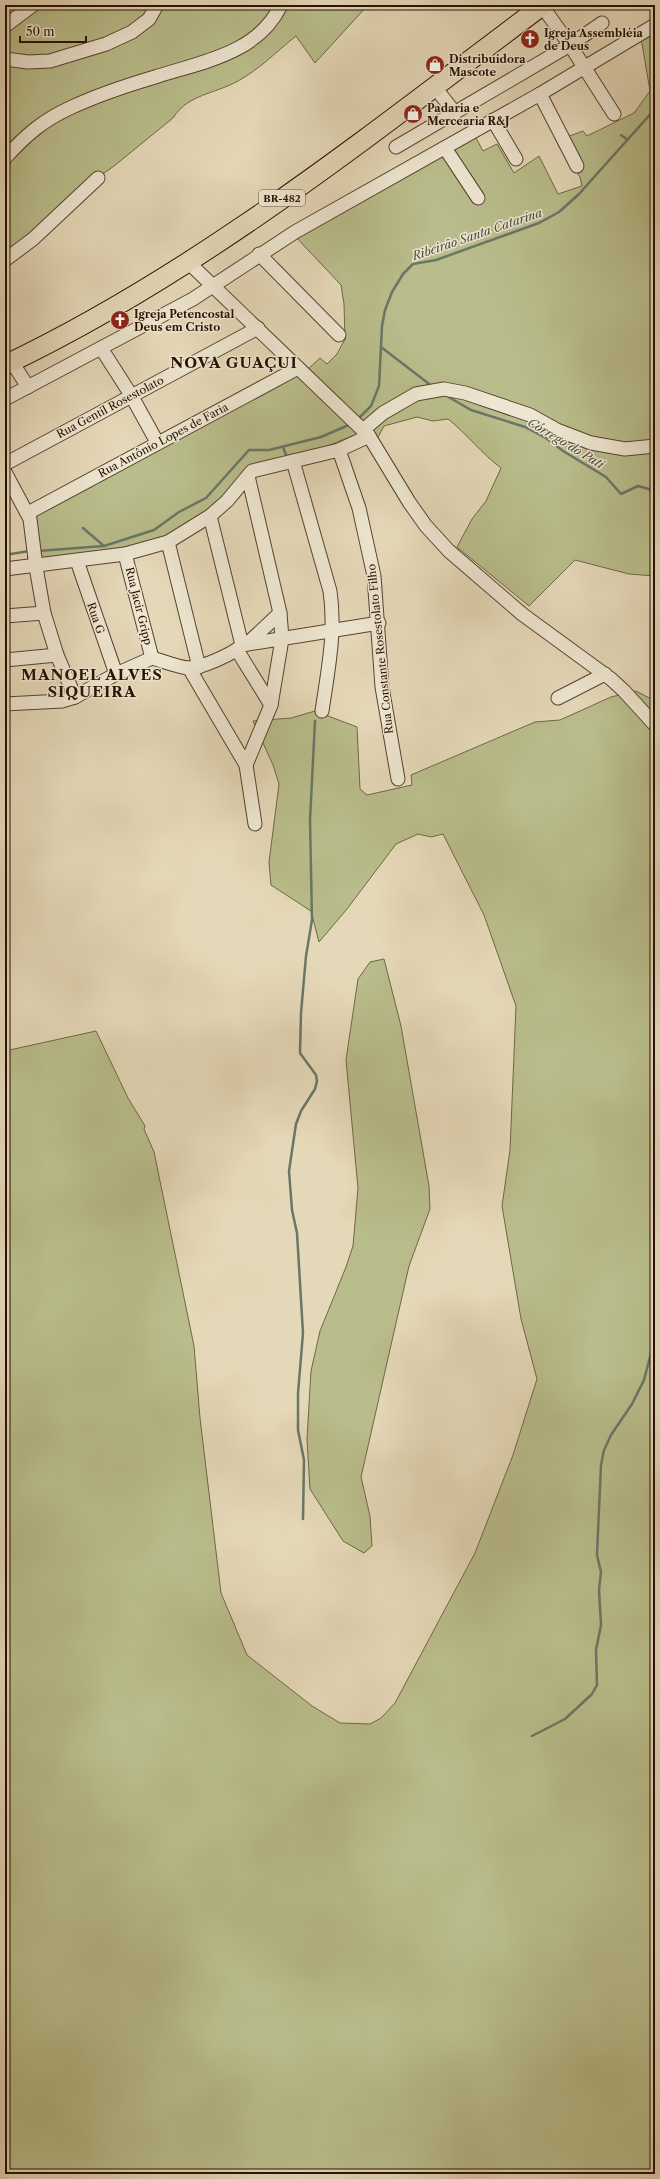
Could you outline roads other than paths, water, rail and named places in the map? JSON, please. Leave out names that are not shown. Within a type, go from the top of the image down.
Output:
[{"type":"highway","name":"BR-482","points":[[9,363],[66,334],[188,262],[296,188],[543,6]]},
{"type":"street","points":[[5,26],[33,5]]},
{"type":"street","points":[[5,59],[28,62],[50,61],[106,44],[132,32],[149,19],[157,5]]},
{"type":"street","points":[[5,158],[39,124],[73,107],[154,77],[204,63],[244,45],[262,32],[281,5]]},
{"type":"street","points":[[543,6],[570,44],[614,114]]},
{"type":"street","points":[[396,147],[570,44],[602,23]]},
{"type":"street","points":[[5,399],[213,286],[259,254],[295,232],[540,94],[584,66],[655,25]]},
{"type":"street","points":[[434,86],[455,113]]},
{"type":"street","points":[[540,94],[577,166]]},
{"type":"street","points":[[493,120],[516,159]]},
{"type":"street","points":[[445,148],[478,198]]},
{"type":"street","points":[[5,260],[33,239],[98,178]]},
{"type":"street","points":[[259,254],[339,335]]},
{"type":"street","points":[[188,262],[361,427],[408,502],[426,526],[449,551],[476,576],[522,614],[605,674],[624,691],[655,725]]},
{"type":"street","name":"Rua Gentil Rosestolato","points":[[5,464],[258,328]]},
{"type":"street","points":[[101,348],[131,395],[157,442]]},
{"type":"street","points":[[9,363],[28,387]]},
{"type":"street","name":"Rua Antônio Lopes de Faria","points":[[28,512],[298,368]]},
{"type":"street","points":[[5,569],[34,556],[77,562],[126,554],[168,542],[210,516],[227,501],[252,470],[339,450],[361,427],[416,394],[429,390],[444,389],[465,393],[530,415],[557,430],[592,443],[625,449],[655,446]]},
{"type":"street","name":"Rua Constante Rosestolato Filho","points":[[339,450],[359,508],[374,576],[379,622],[384,700],[398,779]]},
{"type":"street","points":[[293,461],[330,591],[334,630],[322,711]]},
{"type":"street","points":[[5,472],[28,512],[44,614],[58,655],[75,697]]},
{"type":"street","points":[[246,765],[271,704],[282,639],[280,613],[248,476]]},
{"type":"street","points":[[210,516],[242,646],[271,704]]},
{"type":"street","points":[[168,542],[194,668],[246,765],[255,824]]},
{"type":"street","name":"Rua Jacir Gripp","points":[[126,554],[152,658]]},
{"type":"street","name":"Rua G","points":[[77,562],[116,674]]},
{"type":"street","points":[[242,646],[280,613]]},
{"type":"street","points":[[5,616],[44,614]]},
{"type":"street","points":[[5,704],[55,701],[75,697],[116,674],[152,658],[194,668],[242,646],[379,622]]},
{"type":"street","points":[[5,660],[58,655]]},
{"type":"street","points":[[558,698],[605,674]]},
{"type":"waterway","name":"Ribeirão Santa Catarina","points":[[357,420],[371,406],[379,386],[382,326],[385,310],[392,292],[403,274],[413,264],[436,260],[539,223],[559,212],[579,194],[655,109]]},
{"type":"waterway","points":[[621,135],[628,140]]},
{"type":"waterway","name":"Córrego do Pati","points":[[381,347],[433,387]]},
{"type":"waterway","name":"Córrego do Pati","points":[[445,395],[471,410],[525,427],[546,438],[563,451],[606,477],[621,494],[638,486],[649,489],[655,498]]},
{"type":"waterway","name":"Ribeirão Santa Catarina","points":[[38,551],[104,546],[154,530],[179,512],[206,498],[249,450],[269,450],[321,437],[351,424]]},
{"type":"waterway","points":[[283,447],[286,455]]},
{"type":"waterway","points":[[83,528],[104,546]]},
{"type":"waterway","name":"Ribeirão Santa Catarina","points":[[5,555],[29,551]]},
{"type":"waterway","points":[[303,1519],[304,1460],[298,1430],[298,1393],[303,1333],[297,1233],[292,1210],[289,1171],[296,1124],[301,1111],[315,1089],[317,1081],[316,1075],[300,1053],[301,1013],[306,956],[312,920],[310,820],[315,721]]},
{"type":"waterway","points":[[532,1736],[565,1719],[592,1694],[597,1685],[596,1650],[601,1625],[599,1590],[601,1572],[597,1555],[601,1465],[604,1450],[611,1435],[632,1404],[644,1380],[655,1338]]},
{"type":"place","name":"Igreja Assembléia de Deus","points":[[530,39]]},
{"type":"place","name":"Distribuidora Mascote","points":[[435,65]]},
{"type":"place","name":"Padaria e Mercearia R&J","points":[[413,114]]},
{"type":"place","name":"Igreja Petencostal Deus em Cristo","points":[[120,320]]},
{"type":"district","name":"NOVA GUAÇUI","points":[[234,362]]},
{"type":"district","name":"MANOEL ALVES SIQUEIRA","points":[[92,682]]}]
